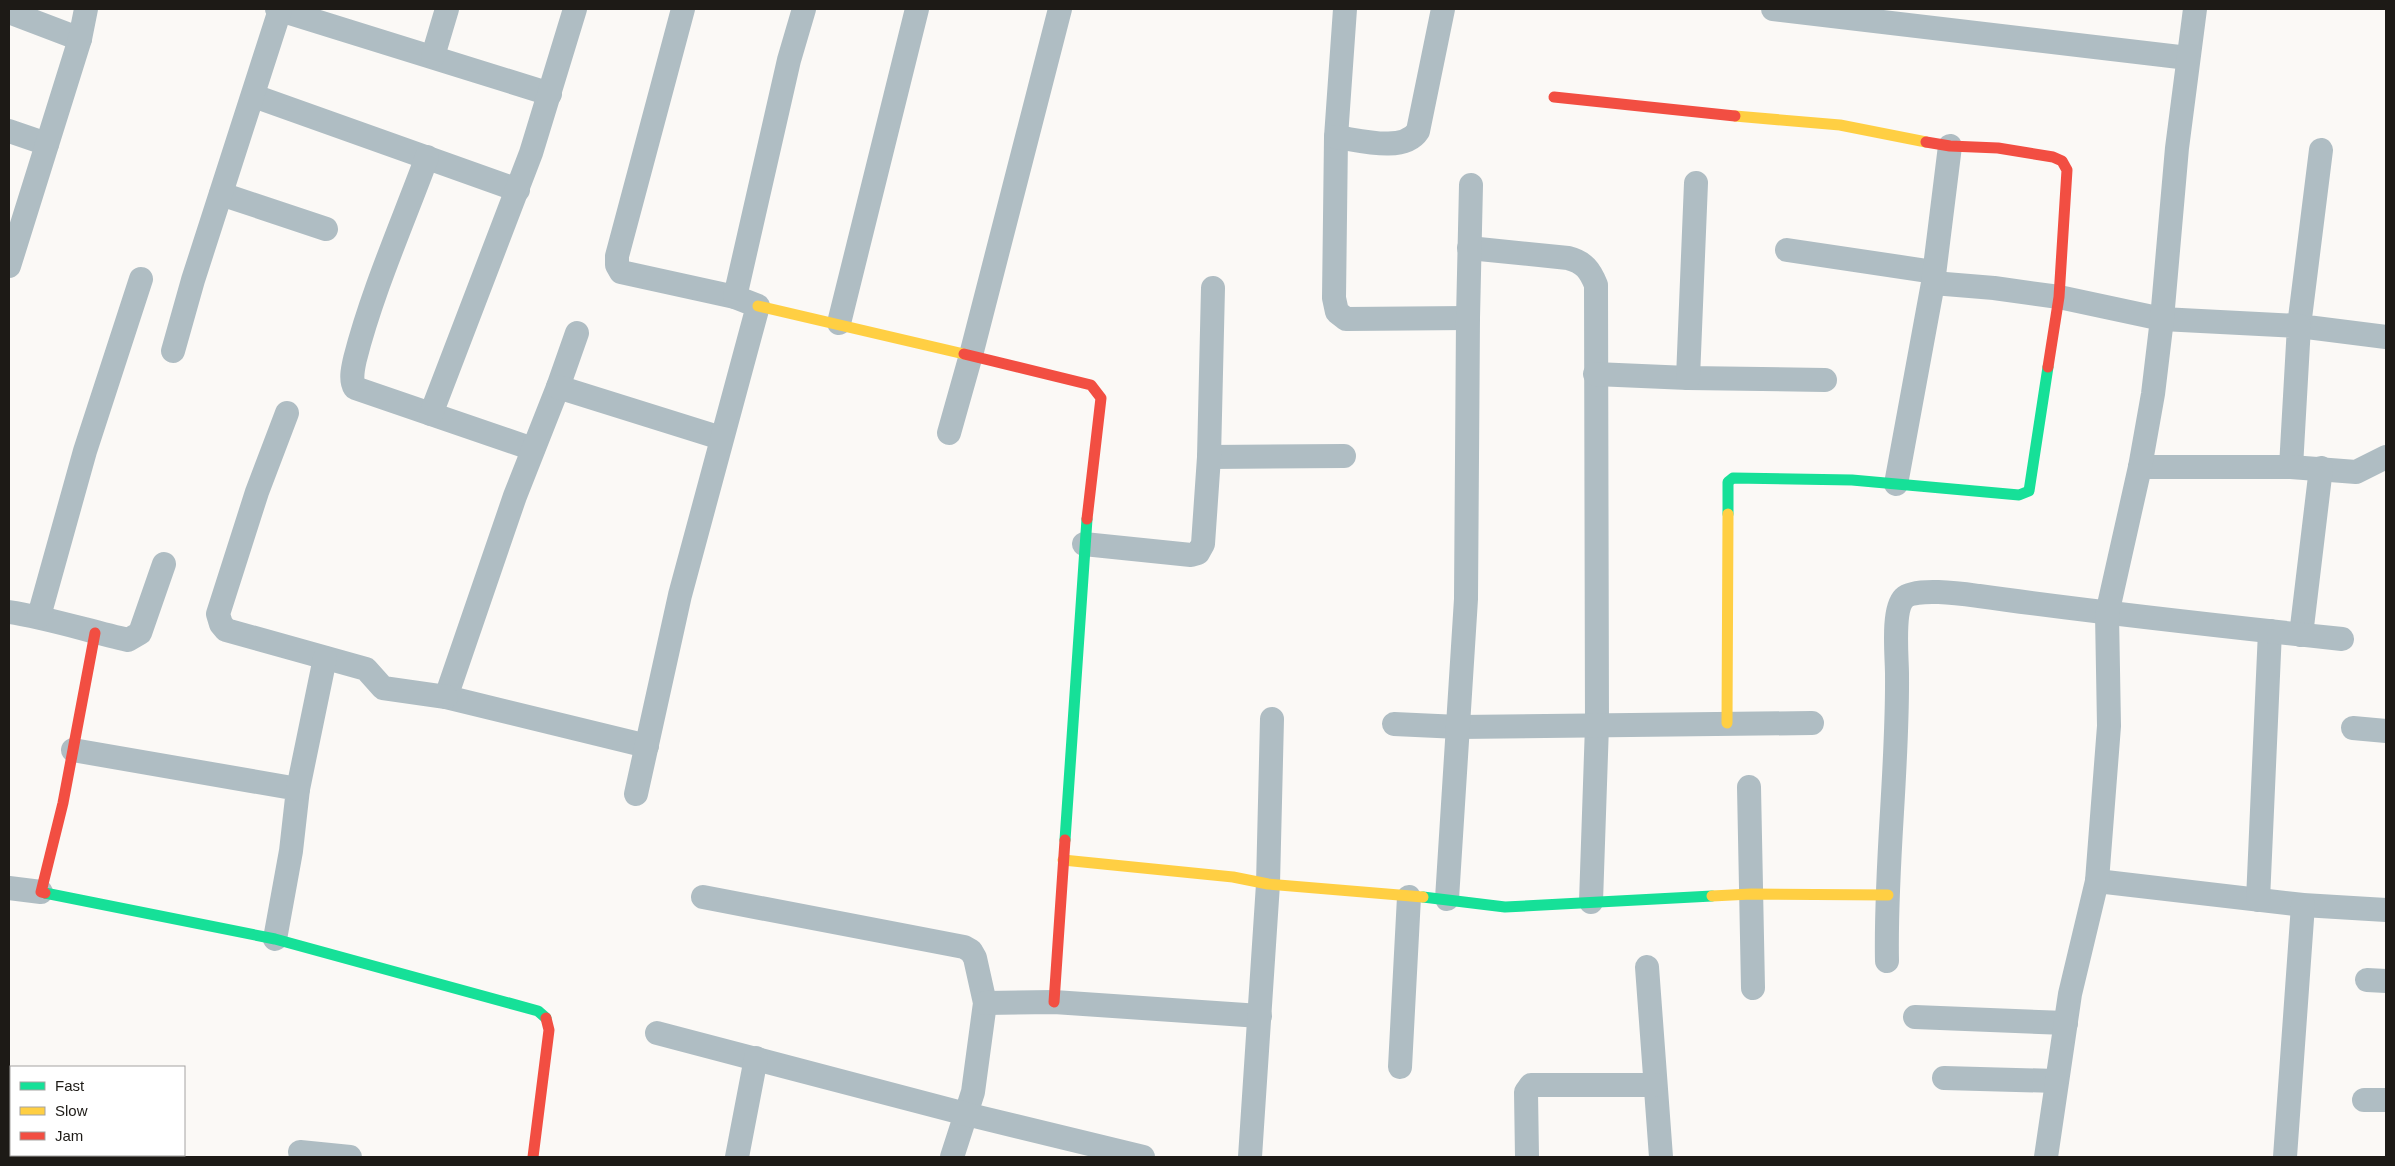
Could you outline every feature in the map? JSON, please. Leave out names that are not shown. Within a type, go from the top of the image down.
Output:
[{"type":"street","points":[[9,266],[80,39],[86,9]]},
{"type":"street","points":[[173,351],[221,194],[254,96],[278,9],[550,94]]},
{"type":"street","points":[[433,56],[447,9]]},
{"type":"street","points":[[431,414],[518,190],[550,94],[575,9]]},
{"type":"street","points":[[683,9],[617,256],[617,265],[621,272],[735,297],[758,306],[839,323],[1091,385],[1102,398],[1102,411],[1084,544],[1054,1002]]},
{"type":"street","points":[[839,323],[917,9]]},
{"type":"street","points":[[949,433],[971,355],[1060,9]]},
{"type":"street","points":[[1345,9],[1336,137],[1334,298],[1337,312],[1346,319],[1468,318]]},
{"type":"street","points":[[1336,137],[1396,144],[1414,138],[1418,131],[1443,9]]},
{"type":"street","points":[[1773,9],[1947,18],[2188,58]]},
{"type":"street","points":[[2046,1157],[2070,994],[2097,880],[2109,726],[2107,614],[2140,467],[2153,394],[2162,319],[2177,148],[2196,9]]},
{"type":"street","points":[[735,297],[800,10]]},
{"type":"street","points":[[9,12],[80,39]]},
{"type":"street","points":[[254,96],[518,190]]},
{"type":"street","points":[[1554,97],[1695,113],[1840,125],[1950,146],[1998,148],[2053,157],[2062,162],[2067,170],[2068,179],[2059,297],[2029,491],[2019,495],[1852,480],[1742,476],[1733,478],[1728,482],[1727,723]]},
{"type":"street","points":[[9,131],[48,144]]},
{"type":"street","points":[[1896,484],[1934,278],[1950,146]]},
{"type":"street","points":[[2291,467],[2299,326],[2321,150]]},
{"type":"street","points":[[426,157],[364,332],[355,360],[352,383],[355,388],[533,449]]},
{"type":"street","points":[[1688,378],[1696,183]]},
{"type":"street","points":[[1447,899],[1459,727],[1467,571],[1468,318],[1471,185]]},
{"type":"street","points":[[221,194],[326,229]]},
{"type":"street","points":[[1469,248],[1581,261],[1591,272],[1596,284],[1597,725],[1591,902]]},
{"type":"street","points":[[1787,250],[1934,278],[2059,297],[2162,319],[2385,332]]},
{"type":"street","points":[[39,616],[85,451],[141,279]]},
{"type":"street","points":[[1084,544],[1191,554],[1198,553],[1203,544],[1208,457],[1213,288]]},
{"type":"street","points":[[636,794],[680,595],[758,306]]},
{"type":"street","points":[[446,697],[514,496],[558,387],[576,333]]},
{"type":"street","points":[[1595,374],[1688,378],[1825,380]]},
{"type":"street","points":[[558,387],[721,438]]},
{"type":"street","points":[[287,413],[257,492],[218,614],[221,624],[226,630],[366,669],[383,688],[446,697],[648,746]]},
{"type":"street","points":[[1208,457],[1344,456]]},
{"type":"street","points":[[2140,467],[2291,467],[2356,472],[2386,457]]},
{"type":"street","points":[[2301,635],[2321,468]]},
{"type":"street","points":[[9,612],[39,616],[95,633],[128,640],[140,633],[164,564]]},
{"type":"street","points":[[1887,961],[1888,895],[1897,710],[1897,623],[1900,605],[1904,597],[1914,593],[1957,593],[2107,614],[2342,639]]},
{"type":"street","points":[[2258,900],[2270,631]]},
{"type":"street","points":[[41,892],[73,750],[95,633]]},
{"type":"street","points":[[275,939],[291,851],[298,788],[325,658]]},
{"type":"street","points":[[1250,1157],[1268,884],[1272,719]]},
{"type":"street","points":[[1394,724],[1459,727],[1812,723]]},
{"type":"street","points":[[2353,728],[2386,731]]},
{"type":"street","points":[[73,750],[298,788]]},
{"type":"street","points":[[1749,787],[1753,988]]},
{"type":"street","points":[[1063,860],[1234,878],[1268,884],[1447,899],[1520,908],[1591,902],[1751,894],[1888,895]]},
{"type":"street","points":[[2097,880],[2303,906],[2386,910]]},
{"type":"street","points":[[9,888],[41,892],[275,939],[538,1012],[546,1018],[549,1030],[533,1157]]},
{"type":"street","points":[[702,897],[964,947],[971,951],[975,958],[984,1003],[973,1092],[952,1157]]},
{"type":"street","points":[[1400,1067],[1409,897]]},
{"type":"street","points":[[2285,1157],[2303,906]]},
{"type":"street","points":[[1647,966],[1661,1157]]},
{"type":"street","points":[[984,1003],[1054,1002],[1260,1016]]},
{"type":"street","points":[[1914,1017],[2066,1023]]},
{"type":"street","points":[[657,1033],[966,1114],[1143,1157]]},
{"type":"street","points":[[736,1157],[756,1058]]},
{"type":"street","points":[[1944,1078],[2056,1081]]},
{"type":"street","points":[[1526,1157],[1526,1092],[1531,1085],[1655,1085]]},
{"type":"street","points":[[300,1152],[350,1157]]},
{"type":"traffic: fast","points":[[1728,514],[1728,482],[1733,478],[1852,480],[2019,495],[2029,491],[2048,367]]},
{"type":"traffic: fast","points":[[1065,840],[1087,519]]},
{"type":"traffic: fast","points":[[45,893],[275,939],[538,1011],[546,1018]]},
{"type":"traffic: fast","points":[[1423,897],[1505,907],[1712,896]]},
{"type":"traffic: slow","points":[[1735,116],[1840,125],[1926,142]]},
{"type":"traffic: slow","points":[[758,306],[964,354]]},
{"type":"traffic: slow","points":[[1727,723],[1728,514]]},
{"type":"traffic: slow","points":[[1063,860],[1233,877],[1268,884],[1423,897]]},
{"type":"traffic: slow","points":[[1712,896],[1751,894],[1888,895]]},
{"type":"traffic: jam","points":[[1554,97],[1735,116]]},
{"type":"traffic: jam","points":[[1926,142],[1950,146],[1998,148],[2053,157],[2062,161],[2067,170],[2059,297],[2048,367]]},
{"type":"traffic: jam","points":[[964,354],[1091,385],[1101,398],[1087,519]]},
{"type":"traffic: jam","points":[[45,893],[41,892],[63,803],[95,633]]},
{"type":"traffic: jam","points":[[1054,1002],[1065,840]]},
{"type":"traffic: jam","points":[[533,1157],[549,1030],[546,1018]]}]
